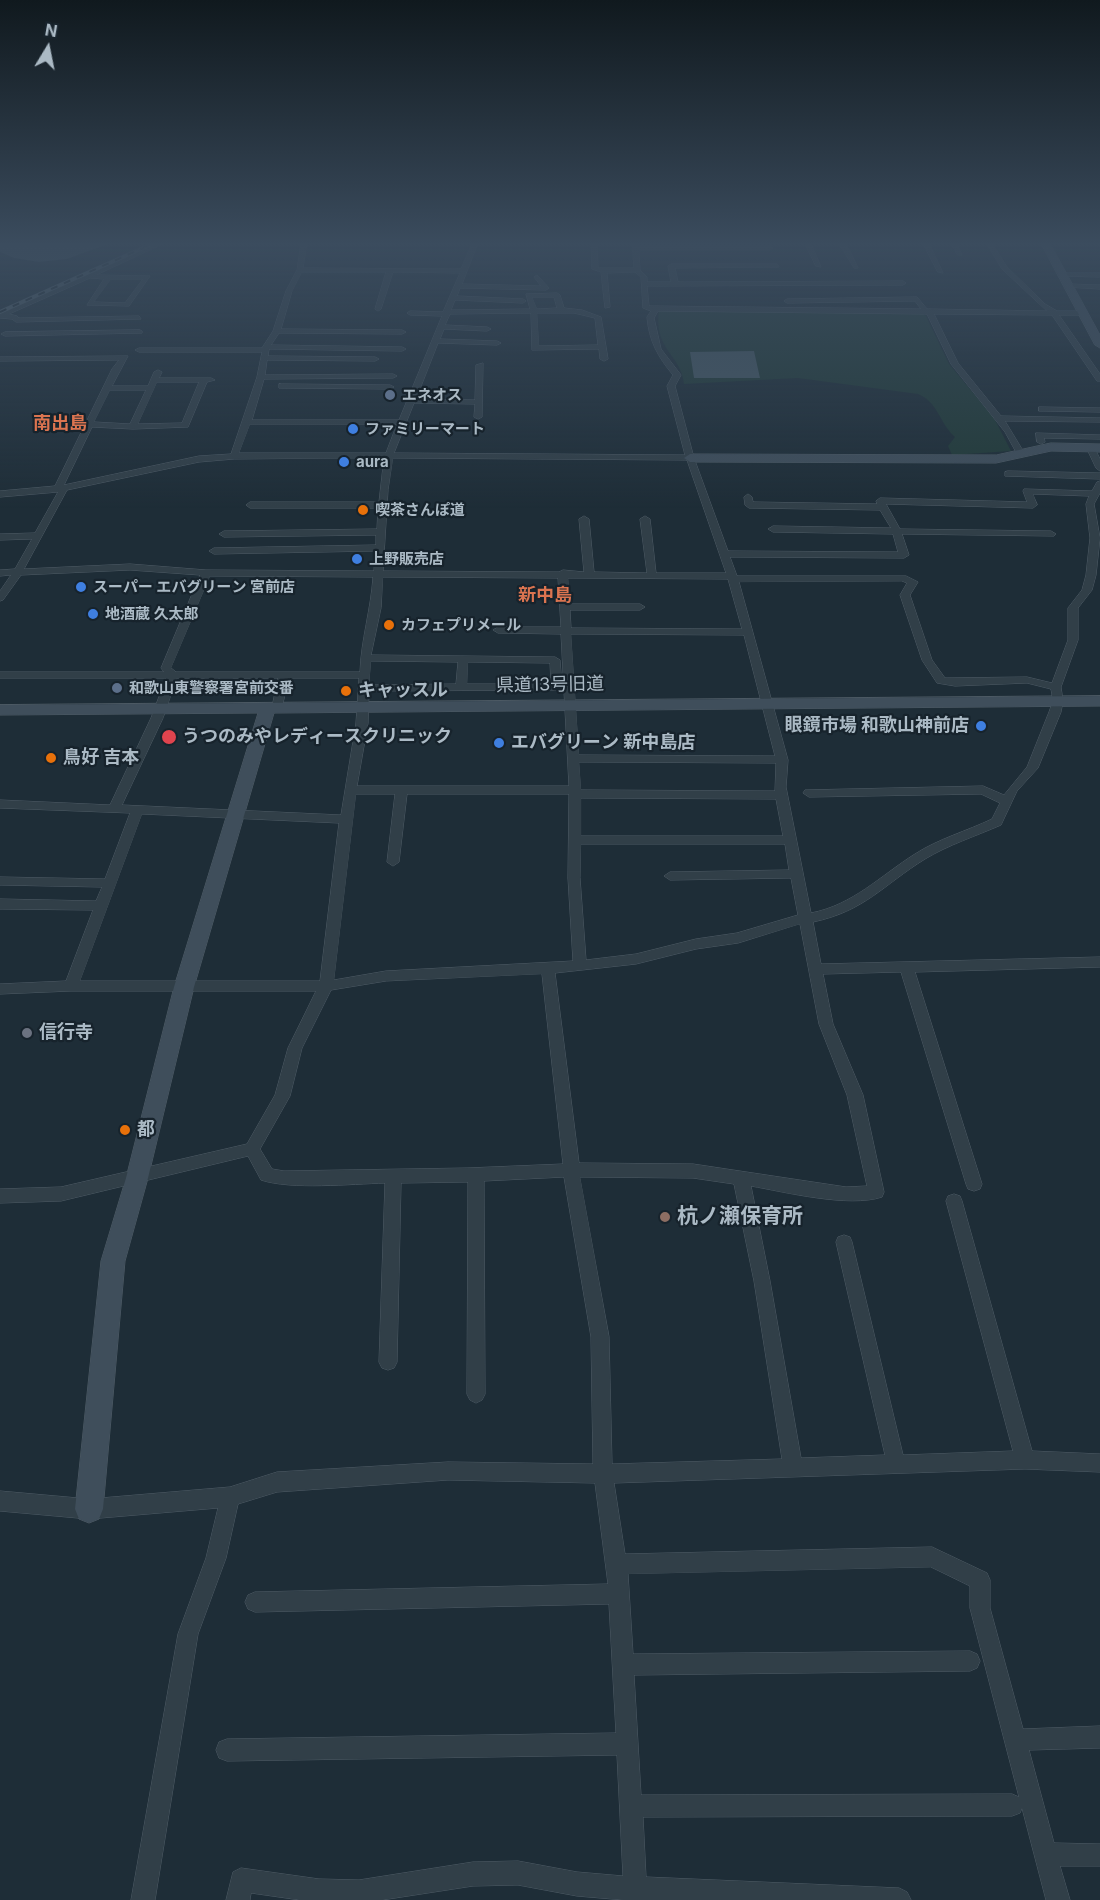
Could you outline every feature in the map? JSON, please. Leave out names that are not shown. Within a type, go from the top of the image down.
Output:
[{"type":"street","points":[[2,337],[140,332]]},
{"type":"street","points":[[234,456],[260,381],[266,350],[277,332]]},
{"type":"street","points":[[360,332],[402,332]]},
{"type":"street","points":[[0,1196],[61,1194],[137,1178],[252,1149],[282,1096],[295,1048],[326,986],[346,819],[363,711],[366,658],[376,608],[389,455],[438,332]]},
{"type":"street","points":[[535,332],[535,348],[603,347]]},
{"type":"street","points":[[600,332],[604,359]]},
{"type":"street","points":[[252,1149],[267,1175],[284,1178],[476,1175],[572,1170],[693,1171],[846,1194],[876,1192],[855,1095],[825,1024],[782,795],[782,760],[733,577],[690,458],[671,386],[677,375],[661,356],[651,332]]},
{"type":"street","points":[[939,332],[955,364],[999,418],[1021,454]]},
{"type":"street","points":[[1068,332],[1100,379]]},
{"type":"street","points":[[1097,335],[1100,345]]},
{"type":"street","points":[[434,341],[497,343]]},
{"type":"street","points":[[142,346],[266,350],[402,349]]},
{"type":"street","points":[[266,350],[375,358]]},
{"type":"street","points":[[0,359],[125,358],[107,388],[37,536],[18,572],[0,598]]},
{"type":"street","points":[[478,417],[480,364]]},
{"type":"street","points":[[90,424],[133,427],[185,425],[207,380],[156,376],[133,427]]},
{"type":"street","points":[[260,381],[393,376]]},
{"type":"street","points":[[260,381],[390,387]]},
{"type":"street","points":[[107,388],[151,388]]},
{"type":"street","points":[[410,401],[478,402]]},
{"type":"street","points":[[1042,409],[1100,410]]},
{"type":"street","points":[[999,418],[1100,420]]},
{"type":"street","points":[[247,422],[401,422]]},
{"type":"street","points":[[1041,442],[1039,435],[1100,437]]},
{"type":"street","points":[[0,494],[61,488],[199,459],[234,456],[996,459],[1051,447],[1095,447],[1100,468]]},
{"type":"street","points":[[1008,474],[1100,476]]},
{"type":"street","points":[[0,989],[71,986],[326,986],[386,976],[548,969],[636,958],[696,944],[738,938],[788,922],[834,913],[872,893],[921,856],[997,822],[1012,790],[1032,768],[1056,700],[1073,640],[1073,608],[1087,590],[1091,575],[1095,538],[1090,504],[1100,484]]},
{"type":"street","points":[[725,554],[904,555],[896,529],[879,501],[1033,505],[1027,491],[1094,494]]},
{"type":"street","points":[[748,497],[749,505],[883,507]]},
{"type":"street","points":[[250,506],[383,505]]},
{"type":"street","points":[[584,519],[589,574]]},
{"type":"street","points":[[645,519],[652,575]]},
{"type":"street","points":[[773,529],[896,529],[1051,534]]},
{"type":"street","points":[[224,534],[382,532]]},
{"type":"street","points":[[0,537],[37,536]]},
{"type":"street","points":[[214,551],[381,548]]},
{"type":"street","points":[[0,573],[130,567],[206,573],[563,573],[903,578],[913,582],[905,595],[927,660],[942,681],[955,683],[1027,680],[1056,700]]},
{"type":"street","points":[[173,675],[166,668],[206,573]]},
{"type":"street","points":[[563,573],[574,758],[573,840],[580,964]]},
{"type":"street","points":[[564,607],[640,607]]},
{"type":"street","points":[[498,630],[746,632]]},
{"type":"street","points":[[364,688],[557,687],[555,660],[366,658]]},
{"type":"street","points":[[461,687],[463,659]]},
{"type":"street","points":[[0,675],[365,675]]},
{"type":"street","points":[[114,810],[159,713],[173,675]]},
{"type":"street","points":[[89,1509],[113,1261],[137,1178],[184,987],[234,813],[284,675]]},
{"type":"street","name":"県道13号旧道","points":[[1056,700],[1100,711]]},
{"type":"street","name":"県道13号旧道","points":[[0,720],[270,710],[768,708],[1056,700],[1100,701]]},
{"type":"street","name":"県道13号旧道","points":[[0,710],[159,713]]},
{"type":"street","points":[[574,758],[782,760]]},
{"type":"street","points":[[351,790],[782,795]]},
{"type":"street","points":[[393,862],[401,790]]},
{"type":"street","points":[[809,793],[983,790],[1006,801]]},
{"type":"street","points":[[0,804],[346,819]]},
{"type":"street","points":[[71,986],[137,810]]},
{"type":"street","points":[[573,840],[790,840]]},
{"type":"street","points":[[670,876],[796,874]]},
{"type":"street","points":[[0,881],[110,883]]},
{"type":"street","points":[[0,904],[101,906]]},
{"type":"street","points":[[815,969],[1100,962]]},
{"type":"street","points":[[906,966],[974,1184]]},
{"type":"street","points":[[548,969],[572,1170],[600,1337],[603,1474],[617,1564],[636,1894]]},
{"type":"street","points":[[476,1175],[476,1394]]},
{"type":"street","points":[[388,1362],[393,1176]]},
{"type":"street","points":[[741,1178],[762,1281],[793,1467]]},
{"type":"street","points":[[954,1201],[1025,1460]]},
{"type":"street","points":[[844,1242],[896,1464]]},
{"type":"street","points":[[0,1501],[89,1509],[230,1497],[278,1482],[425,1473],[603,1474],[1025,1460],[1100,1463]]},
{"type":"street","points":[[143,1900],[188,1634],[216,1558],[230,1497]]},
{"type":"street","points":[[617,1564],[932,1557],[980,1580],[980,1608],[1058,1900]]},
{"type":"street","points":[[255,1602],[619,1594]]},
{"type":"street","points":[[623,1665],[970,1661]]},
{"type":"street","points":[[1016,1740],[1100,1737]]},
{"type":"street","points":[[227,1750],[628,1744]]},
{"type":"street","points":[[632,1806],[1012,1805]]},
{"type":"street","points":[[1047,1854],[1100,1855]]},
{"type":"street","points":[[238,1900],[241,1880],[319,1892],[359,1892],[473,1874],[518,1873],[636,1894],[899,1900]]},
{"type":"green space","points":[[660,332],[934,332],[949,364],[994,418],[1011,451],[952,455],[948,446],[955,437],[945,426],[935,408],[918,394],[798,378],[684,384],[678,365],[663,343]]},
{"type":"building","points":[[754,351],[760,378],[694,378],[690,352]]},
{"type":"place","name":"エネオス","points":[[390,395]]},
{"type":"place","name":"ファミリーマート","points":[[353,429]]},
{"type":"place","name":"aura","points":[[344,462]]},
{"type":"place","name":"喫茶さんぽ道","points":[[363,510]]},
{"type":"place","name":"上野販売店","points":[[357,559]]},
{"type":"place","name":"スーパー エバグリーン 宮前店","points":[[81,587]]},
{"type":"place","name":"地酒蔵 久太郎","points":[[93,614]]},
{"type":"place","name":"カフェプリメール","points":[[389,625]]},
{"type":"place","name":"和歌山東警察署宮前交番","points":[[117,688]]},
{"type":"place","name":"キャッスル","points":[[346,691]]},
{"type":"place","name":"眼鏡市場 和歌山神前店","points":[[981,726]]},
{"type":"place","name":"うつのみやレディースクリニック","points":[[169,737]]},
{"type":"place","name":"エバグリーン 新中島店","points":[[499,743]]},
{"type":"place","name":"鳥好 吉本","points":[[51,758]]},
{"type":"place","name":"信行寺","points":[[27,1033]]},
{"type":"place","name":"都","points":[[125,1130]]},
{"type":"place","name":"杭ノ瀬保育所","points":[[665,1217]]},
{"type":"district","name":"南出島","points":[[60,424]]},
{"type":"district","name":"新中島","points":[[545,596]]}]
